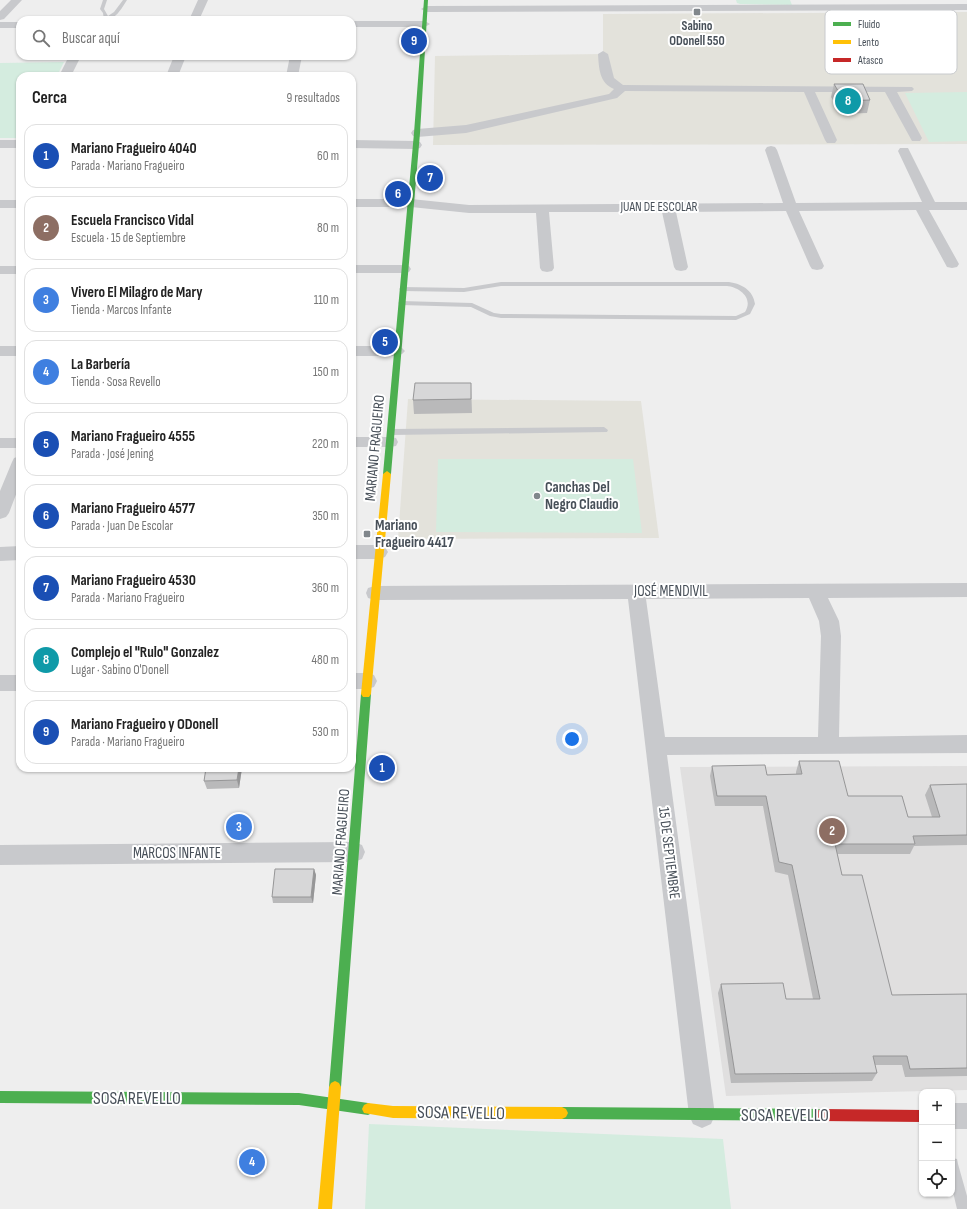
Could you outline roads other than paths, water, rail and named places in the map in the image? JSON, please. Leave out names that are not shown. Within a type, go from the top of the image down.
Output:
[{"type":"main road","name":"MARIANO FRAGUEIRO","points":[[325,1209],[354,852],[359,681],[375,593],[391,437],[402,289],[411,203],[426,24],[426,5]]},
{"type":"main road","name":"SOSA REVELLO","points":[[0,1097],[299,1099],[393,1112],[919,1116]]},
{"type":"street","points":[[0,17],[18,0]]},
{"type":"street","points":[[196,16],[202,0]]},
{"type":"street","points":[[426,5],[921,4],[967,7]]},
{"type":"street","points":[[356,24],[426,24]]},
{"type":"street","points":[[0,25],[16,25]]},
{"type":"street","points":[[603,54],[610,84],[622,88],[908,89]]},
{"type":"street","points":[[66,72],[73,60]]},
{"type":"street","points":[[174,72],[178,60]]},
{"type":"street","points":[[293,72],[295,60]]},
{"type":"street","points":[[356,144],[416,139],[449,131],[466,129],[613,96],[622,88]]},
{"type":"street","points":[[808,89],[831,140]]},
{"type":"street","points":[[889,89],[916,138]]},
{"type":"street","points":[[0,144],[16,144]]},
{"type":"street","points":[[771,150],[790,206],[817,266]]},
{"type":"street","points":[[904,151],[926,206],[952,264]]},
{"type":"street","points":[[519,209],[526,200],[532,197],[580,198],[589,208]]},
{"type":"street","points":[[622,207],[626,202],[634,200],[721,199],[731,200],[746,207]]},
{"type":"street","name":"JUAN DE ESCOLAR","points":[[356,203],[411,203],[469,210],[622,207],[966,205]]},
{"type":"street","points":[[0,204],[16,204]]},
{"type":"street","points":[[668,207],[681,267]]},
{"type":"street","points":[[542,208],[547,268]]},
{"type":"street","points":[[356,269],[404,268]]},
{"type":"street","points":[[0,270],[16,270]]},
{"type":"street","points":[[0,351],[16,351]]},
{"type":"street","points":[[356,351],[397,351]]},
{"type":"street","points":[[356,441],[391,437]]},
{"type":"street","points":[[0,443],[16,443]]},
{"type":"street","points":[[0,513],[16,472]]},
{"type":"street","points":[[356,552],[379,552]]},
{"type":"street","points":[[0,554],[16,553]]},
{"type":"street","name":"JOSÉ MENDIVIL","points":[[375,593],[967,590]]},
{"type":"street","name":"15 DE SEPTIEMBRE","points":[[636,591],[702,1115]]},
{"type":"street","points":[[816,591],[829,621],[831,636],[828,746]]},
{"type":"street","points":[[0,683],[16,683]]},
{"type":"street","points":[[656,746],[967,744]]},
{"type":"street","name":"MARCOS INFANTE","points":[[0,855],[354,852]]},
{"type":"street","points":[[955,1116],[967,1116]]},
{"type":"lane","points":[[105,0],[102,9],[105,16]]},
{"type":"lane","points":[[111,16],[116,13],[125,0]]},
{"type":"lane","points":[[401,303],[472,305],[492,315],[501,316],[736,318],[743,317],[748,313],[751,306],[750,298],[745,291],[739,287],[722,284],[500,284],[472,289],[402,289]]},
{"type":"lane","points":[[472,289],[469,297],[472,305]]},
{"type":"lane","points":[[391,437],[604,430]]},
{"type":"lane","points":[[955,1175],[964,1209]]},
{"type":"place","name":"Sabino ODonell 550","points":[[697,12]]},
{"type":"place","name":"Mariano Fragueiro y ODonell","points":[[414,41]]},
{"type":"place","name":"Complejo el \"Rulo\" Gonzalez","points":[[848,101]]},
{"type":"place","name":"Mariano Fragueiro 4530","points":[[430,178]]},
{"type":"place","name":"Mariano Fragueiro 4577","points":[[398,194]]},
{"type":"place","name":"Mariano Fragueiro 4555","points":[[385,342]]},
{"type":"place","name":"Canchas Del Negro Claudio","points":[[537,496]]},
{"type":"place","name":"Mariano Fragueiro 4417","points":[[367,534]]},
{"type":"place","name":"Mariano Fragueiro 4040","points":[[382,768]]},
{"type":"place","name":"Vivero El Milagro de Mary","points":[[239,827]]},
{"type":"place","name":"Escuela Francisco Vidal","points":[[832,831]]},
{"type":"place","name":"La Barbería","points":[[252,1162]]}]
